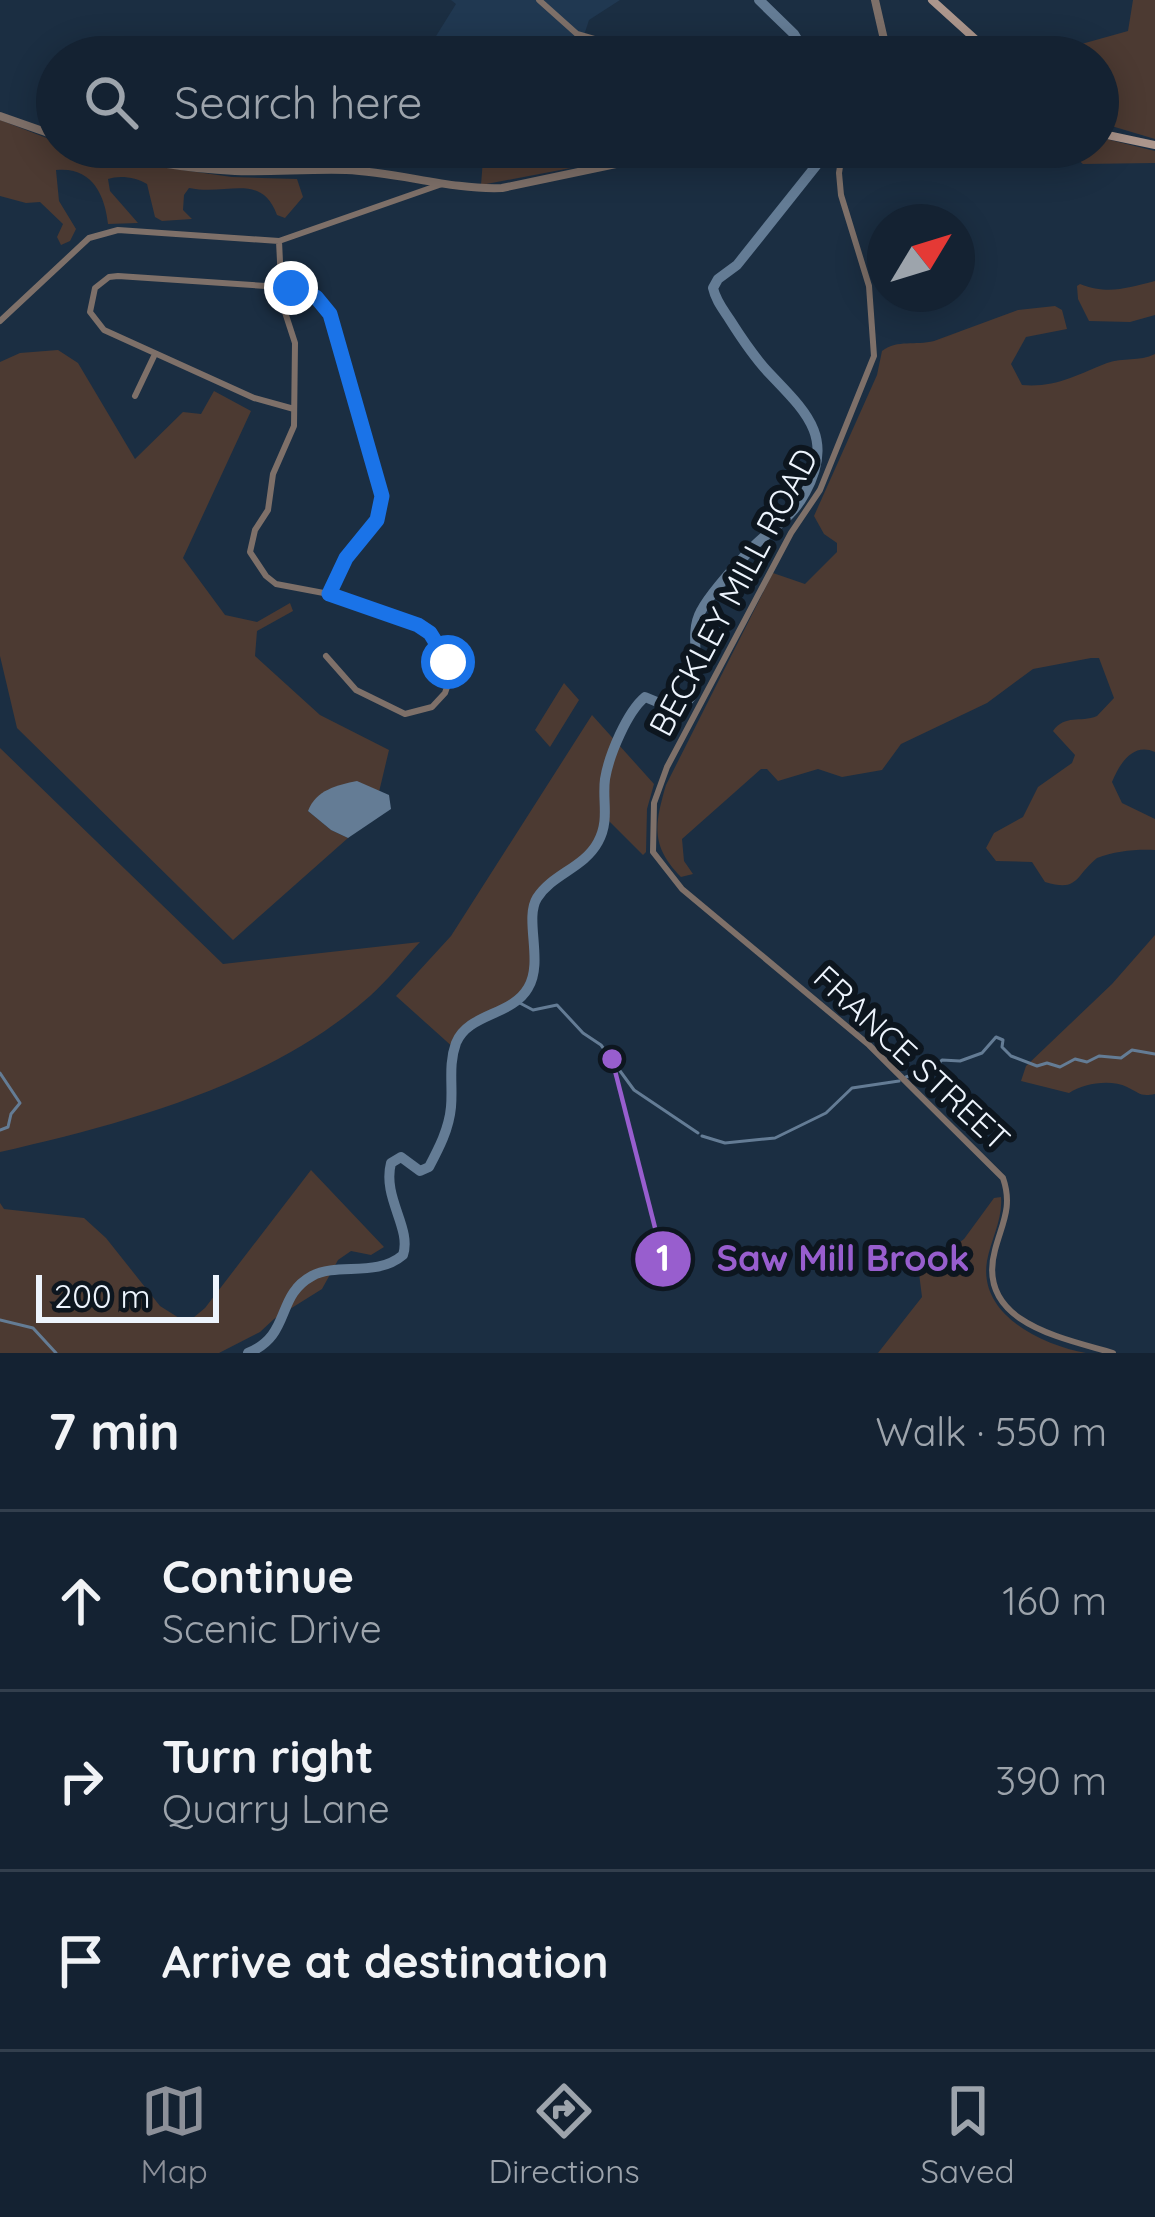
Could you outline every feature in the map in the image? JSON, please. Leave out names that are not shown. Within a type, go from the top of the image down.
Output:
[{"type":"main road","points":[[932,0],[972,36]]},
{"type":"main road","points":[[1119,139],[1155,145]]},
{"type":"street","points":[[539,0],[584,36]]},
{"type":"street","points":[[875,0],[883,36]]},
{"type":"street","points":[[0,116],[36,129]]},
{"type":"street","points":[[207,168],[347,170],[502,188],[596,168]]},
{"type":"street","name":"BECKLEY MILL ROAD","points":[[653,853],[654,803],[667,767],[790,533],[820,490],[874,356],[868,286],[842,195],[840,168]]},
{"type":"street","points":[[0,321],[89,238],[118,230],[279,241],[442,184]]},
{"type":"street","points":[[279,241],[281,303],[295,343],[292,434],[273,474],[268,510],[255,530],[250,552],[276,584],[329,594],[400,617],[430,633],[448,662],[450,678],[445,693],[432,707],[405,714],[356,690],[326,656]]},
{"type":"street","points":[[294,409],[254,398],[104,330],[89,307],[101,282],[118,276],[281,287],[307,292],[330,314],[382,496],[377,520],[346,558],[329,594]]},
{"type":"street","points":[[135,396],[155,354]]},
{"type":"street","name":"FRANCE STREET","points":[[653,853],[682,889],[869,1045],[1003,1178],[1008,1210],[992,1268],[999,1298],[1008,1310],[1040,1330],[1113,1353]]},
{"type":"shaded area","points":[[451,0],[620,0],[589,20],[584,36],[436,36],[456,4]]},
{"type":"shaded area","points":[[1133,0],[1155,0],[1155,139],[1119,128],[1119,36],[1110,36],[1128,31]]},
{"type":"shaded area","points":[[0,120],[36,134],[36,168],[168,168],[297,179],[303,197],[285,218],[252,190],[189,188],[183,210],[192,219],[162,221],[155,217],[147,184],[117,177],[108,179],[110,191],[138,223],[108,224],[94,185],[79,173],[56,170],[59,201],[76,229],[70,241],[61,245],[57,237],[63,224],[40,202],[0,196]]},
{"type":"shaded area","points":[[1119,142],[1155,151],[1155,163],[1119,164]]},
{"type":"shaded area","points":[[482,168],[571,168],[481,185]]},
{"type":"shaded area","points":[[1155,281],[1155,315],[1130,322],[1089,321],[1078,299],[1080,284],[1109,290]]},
{"type":"shaded area","points":[[1055,306],[1062,310],[1067,329],[1026,337],[1011,364],[1022,385],[1055,383],[1113,361],[1155,354],[1155,752],[1134,752],[1112,782],[1122,803],[1155,819],[1155,850],[1097,858],[1075,881],[1064,885],[1045,882],[1032,862],[996,861],[986,848],[994,833],[1023,817],[1038,787],[1072,763],[1075,755],[1053,731],[1068,721],[1097,716],[1114,698],[1099,658],[1091,658],[1033,669],[987,703],[901,744],[882,770],[842,777],[818,769],[778,781],[761,769],[682,839],[684,861],[693,874],[681,877],[664,855],[658,835],[666,785],[773,573],[805,584],[837,552],[837,543],[824,534],[814,516],[877,375],[882,351],[894,345],[934,341],[1018,310]]},
{"type":"shaded area","points":[[58,350],[78,363],[135,459],[183,412],[201,414],[214,391],[251,411],[183,558],[225,615],[257,622],[290,603],[293,611],[257,631],[255,656],[320,715],[389,750],[379,792],[347,784],[308,811],[348,838],[233,940],[17,728],[0,656],[0,362],[20,353]]},
{"type":"shaded area","points":[[564,683],[579,700],[550,747],[535,730]]},
{"type":"shaded area","points":[[592,715],[654,784],[647,809],[646,852],[643,855],[606,818],[592,851],[536,901],[534,970],[525,992],[468,1030],[455,1049],[396,996],[451,936]]},
{"type":"shaded area","points":[[0,748],[223,964],[420,942],[377,990],[331,1027],[243,1076],[147,1113],[0,1152]]},
{"type":"shaded area","points":[[357,781],[389,795],[391,809],[348,838],[308,811],[322,793]]},
{"type":"shaded area","points":[[1155,935],[1155,1094],[1143,1095],[1106,1083],[1069,1093],[1021,1081],[1026,1066],[1112,984]]},
{"type":"shaded area","points":[[311,1170],[384,1247],[371,1255],[351,1251],[338,1260],[322,1289],[260,1332],[219,1353],[0,1353],[0,1203],[4,1209],[84,1218],[160,1306],[187,1323],[205,1308]]},
{"type":"shaded area","points":[[1001,1197],[987,1261],[992,1297],[1033,1335],[1086,1353],[878,1353],[922,1297],[919,1273],[964,1239],[994,1198]]},
{"type":"waterway","points":[[759,0],[795,36]]},
{"type":"waterway","points":[[248,1353],[271,1336],[293,1294],[312,1276],[381,1266],[403,1255],[404,1234],[390,1188],[391,1163],[401,1157],[420,1171],[429,1167],[450,1115],[456,1043],[470,1026],[512,1004],[528,988],[534,966],[532,917],[537,898],[598,842],[604,826],[607,769],[625,723],[645,697],[674,709],[686,702],[696,680],[696,624],[701,611],[733,569],[805,493],[818,456],[812,426],[748,348],[713,288],[814,168]]},
{"type":"waterway","points":[[516,1001],[533,1010],[557,1005],[601,1045],[634,1090],[698,1133]]},
{"type":"waterway","points":[[906,1077],[942,1060],[960,1061],[982,1053],[996,1037],[1003,1040],[1002,1047],[1011,1056],[1037,1066],[1060,1067],[1075,1059],[1087,1062],[1099,1056],[1121,1058],[1132,1050],[1155,1054]]},
{"type":"waterway","points":[[0,1073],[20,1103],[8,1127],[0,1130]]},
{"type":"waterway","points":[[702,1136],[725,1143],[775,1138],[826,1113],[852,1088],[899,1081]]},
{"type":"waterway","points":[[0,1320],[33,1328],[56,1353]]},
{"type":"place","name":"Saw Mill Brook","points":[[612,1059]]},
{"type":"route","points":[[291,288],[316,297],[330,314],[382,496],[377,520],[353,547],[329,594],[418,625],[430,633],[448,662]]}]
